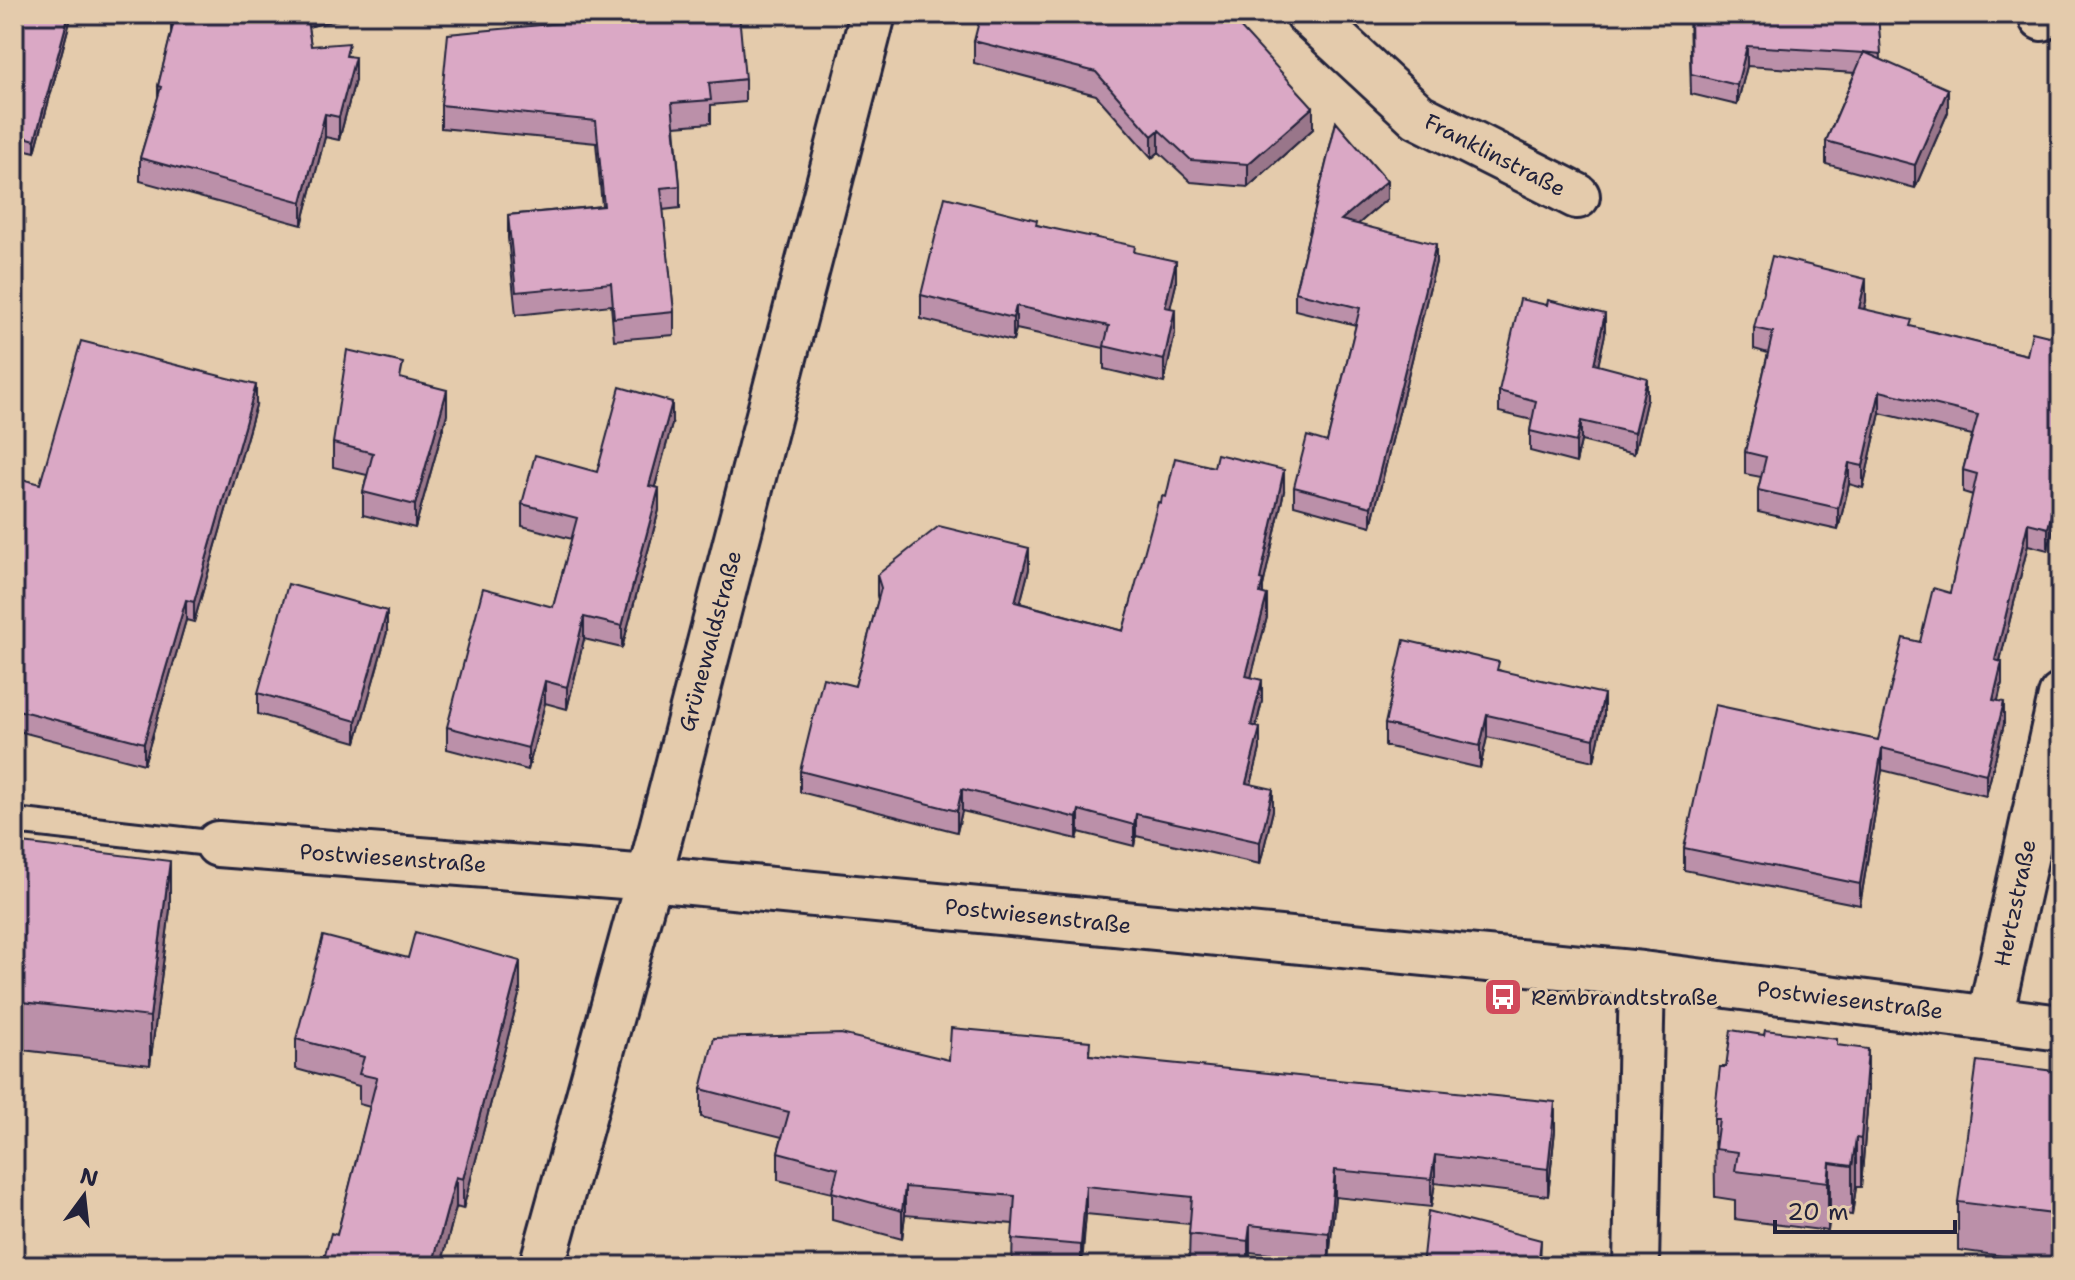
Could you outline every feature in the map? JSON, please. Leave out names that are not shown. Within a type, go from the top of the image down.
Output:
[{"type":"street","name":"Grünewaldstraße","points":[[542,1266],[649,878],[873,14]]},
{"type":"street","name":"Franklinstraße","points":[[1308,14],[1418,116],[1577,196]]},
{"type":"street","name":"Hertzstraße","points":[[1990,1017],[2061,696]]},
{"type":"street","name":"Postwiesenstraße","points":[[218,844],[649,878],[1642,974],[2061,1028]]},
{"type":"street","points":[[1636,1266],[1642,974]]},
{"type":"lane","name":"Postwiesenstraße","points":[[14,821],[218,844]]},
{"type":"building","points":[[14,14],[69,14],[35,140],[14,134]]},
{"type":"building","points":[[171,14],[306,14],[311,46],[349,43],[346,56],[355,57],[339,117],[325,114],[302,202],[140,158],[161,87],[158,86],[175,17]]},
{"type":"building","points":[[655,14],[739,14],[745,79],[709,83],[711,100],[672,103],[680,186],[661,188],[674,312],[614,318],[611,283],[516,292],[508,215],[604,206],[596,121],[441,105],[448,34]]},
{"type":"building","points":[[981,14],[1196,14],[1201,20],[1208,14],[1228,14],[1313,107],[1248,164],[1191,160],[1159,130],[1152,136],[1096,72],[974,41]]},
{"type":"building","points":[[1690,14],[1878,14],[1881,54],[1747,46],[1737,85],[1691,74]]},
{"type":"building","points":[[1864,52],[1948,89],[1915,165],[1826,141]]},
{"type":"building","points":[[1336,122],[1387,181],[1341,220],[1436,244],[1371,507],[1294,487],[1307,436],[1327,442],[1360,308],[1295,292]]},
{"type":"building","points":[[945,197],[1037,220],[1036,225],[1135,246],[1134,252],[1176,261],[1165,307],[1175,309],[1164,360],[1104,346],[1109,326],[1016,306],[1013,318],[921,295]]},
{"type":"building","points":[[1772,256],[1866,279],[1859,308],[1912,320],[1910,326],[2027,355],[2032,332],[2061,339],[2061,475],[2048,528],[2028,523],[1995,660],[2002,662],[1993,700],[2004,702],[1986,774],[1882,748],[1860,884],[1684,848],[1715,705],[1878,740],[1903,638],[1920,642],[1933,588],[1950,593],[1977,474],[1963,470],[1978,415],[1880,391],[1863,466],[1849,463],[1838,508],[1758,490],[1766,457],[1745,452],[1773,332],[1754,328]]},
{"type":"building","points":[[1520,299],[1547,305],[1548,300],[1605,314],[1594,364],[1647,378],[1634,433],[1581,421],[1576,442],[1530,431],[1536,401],[1499,391]]},
{"type":"building","points":[[81,341],[256,385],[194,602],[186,600],[144,743],[14,709],[14,477],[40,484]]},
{"type":"building","points":[[347,350],[403,363],[400,378],[447,390],[415,505],[363,492],[373,453],[333,443]]},
{"type":"building","points":[[620,387],[672,402],[649,486],[659,488],[622,626],[584,617],[567,687],[545,681],[528,748],[447,727],[483,588],[553,607],[577,518],[522,504],[535,455],[597,472]]},
{"type":"building","points":[[1217,454],[1284,470],[1260,579],[1263,580],[1260,593],[1267,595],[1246,676],[1262,680],[1251,725],[1260,728],[1246,783],[1273,789],[1260,842],[1136,814],[1134,825],[1079,810],[1077,818],[962,789],[957,811],[800,771],[823,678],[855,686],[881,588],[877,575],[939,526],[1029,548],[1015,602],[1123,631],[1158,502],[1161,503],[1162,496],[1166,497],[1175,458],[1214,467]]},
{"type":"building","points":[[288,584],[387,611],[356,721],[258,693]]},
{"type":"building","points":[[1404,640],[1499,662],[1497,670],[1604,694],[1594,739],[1487,715],[1480,746],[1385,724]]},
{"type":"building","points":[[14,842],[170,861],[150,1017],[14,1001]]},
{"type":"building","points":[[415,932],[520,961],[463,1179],[456,1177],[432,1266],[322,1266],[331,1233],[337,1235],[377,1078],[359,1074],[364,1057],[296,1039],[323,936],[408,958]]},
{"type":"building","points":[[951,1028],[1090,1041],[1089,1055],[1555,1102],[1548,1169],[1435,1155],[1431,1179],[1335,1170],[1329,1233],[1250,1225],[1248,1241],[1189,1234],[1192,1197],[1086,1186],[1081,1245],[1012,1239],[1015,1196],[905,1187],[902,1211],[832,1192],[838,1168],[778,1152],[789,1112],[701,1089],[714,1038],[841,1034],[949,1060]]},
{"type":"building","points":[[1731,1030],[1764,1035],[1765,1030],[1837,1039],[1837,1045],[1868,1049],[1861,1139],[1856,1138],[1852,1166],[1830,1163],[1828,1182],[1735,1171],[1738,1152],[1715,1149],[1719,1119],[1714,1119],[1720,1067],[1726,1067]]},
{"type":"building","points":[[1977,1061],[2061,1072],[2061,1215],[1958,1202]]},
{"type":"building","points":[[1428,1211],[1541,1240],[1538,1266],[1422,1266]]},
{"type":"place","name":"Rembrandtstraße","points":[[1503,997]]}]
